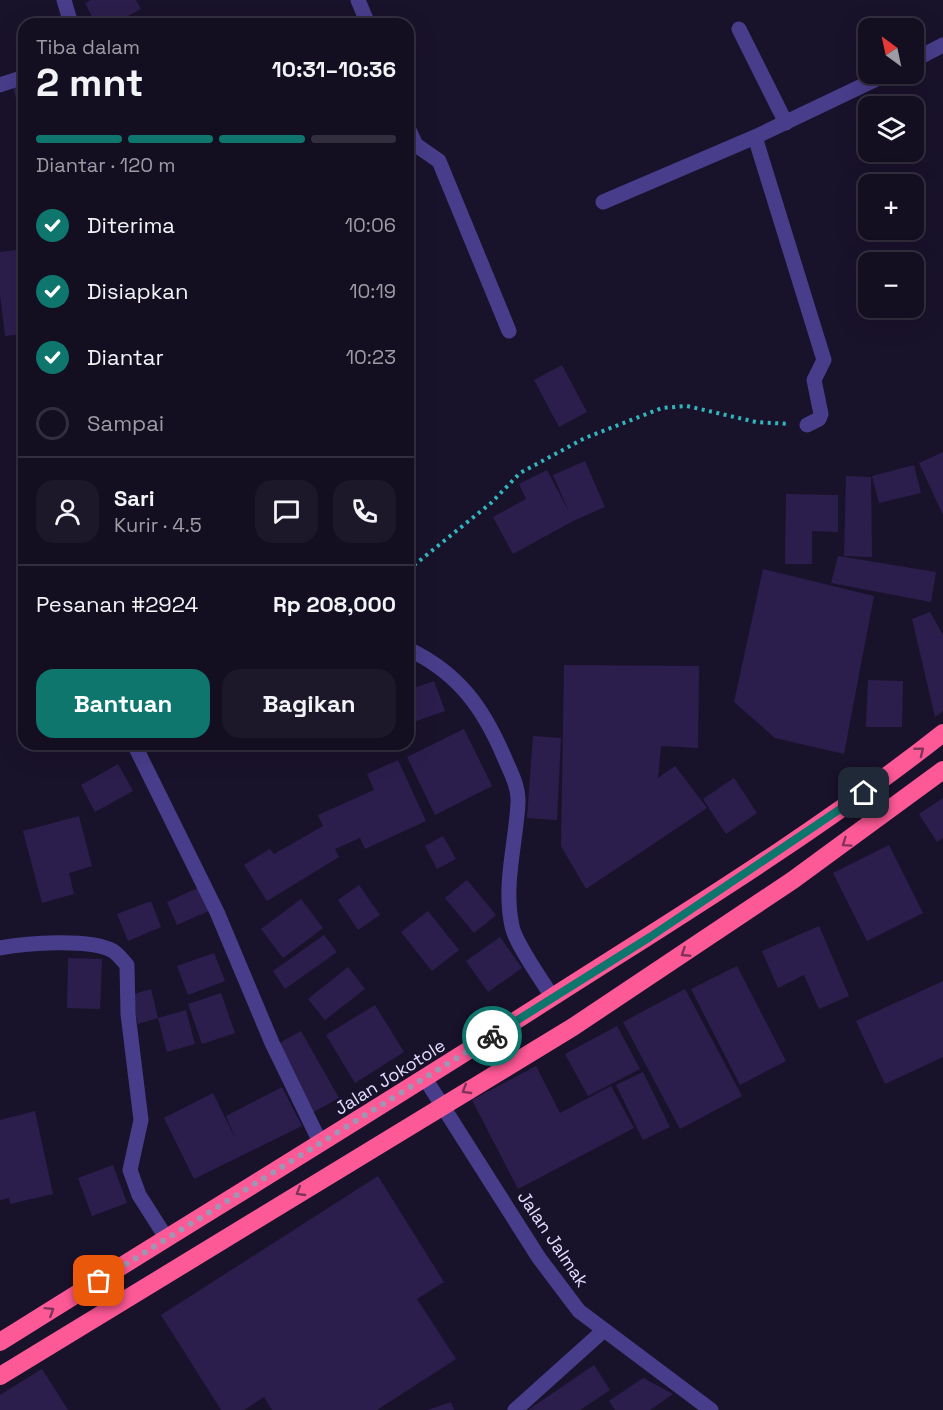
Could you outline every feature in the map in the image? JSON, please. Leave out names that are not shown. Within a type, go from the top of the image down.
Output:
[{"type":"highway","name":"Jalan Jokotole","points":[[0,1342],[426,1080],[552,997],[650,937],[817,825],[943,733]]},
{"type":"highway","points":[[0,1376],[573,1026],[729,923],[876,821],[943,770]]},
{"type":"highway","points":[[82,1291],[99,1316]]},
{"type":"street","points":[[64,0],[69,18]]},
{"type":"street","points":[[358,0],[366,18]]},
{"type":"street","points":[[739,29],[786,123]]},
{"type":"street","points":[[924,55],[943,45]]},
{"type":"street","points":[[0,85],[18,80]]},
{"type":"street","points":[[603,202],[755,137],[866,84]]},
{"type":"street","points":[[755,137],[824,360],[814,380],[821,414],[819,419],[807,425]]},
{"type":"street","points":[[414,141],[416,145],[439,161],[509,331]]},
{"type":"street","points":[[414,653],[445,672],[469,693],[494,731],[515,782],[518,801],[510,861],[512,928],[552,997]]},
{"type":"street","points":[[137,750],[217,912],[272,1043],[321,1144]]},
{"type":"street","points":[[0,948],[32,942],[76,944],[113,951],[127,965],[133,1065],[141,1120],[130,1170],[139,1195],[167,1239]]},
{"type":"street","name":"Jalan Jalmak","points":[[426,1080],[539,1258],[579,1311],[711,1410]]},
{"type":"street","points":[[515,1410],[603,1331]]},
{"type":"path","points":[[414,565],[491,503],[520,472],[585,438],[662,408],[687,406],[756,422],[807,425]]},
{"type":"building","points":[[91,0],[136,0],[141,9],[124,18],[93,18],[85,3]]},
{"type":"building","points":[[18,82],[18,106],[12,84]]},
{"type":"building","points":[[18,250],[18,335],[5,336],[0,294],[0,252]]},
{"type":"building","points":[[562,365],[587,412],[559,427],[534,380]]},
{"type":"building","points":[[943,452],[943,515],[919,463]]},
{"type":"building","points":[[585,461],[605,507],[573,521],[513,554],[493,517],[526,499],[519,484],[547,470],[569,512],[553,475]]},
{"type":"building","points":[[914,465],[921,493],[879,503],[872,476]]},
{"type":"building","points":[[846,476],[871,477],[872,557],[844,556]]},
{"type":"building","points":[[786,494],[838,495],[838,532],[812,531],[812,564],[785,564]]},
{"type":"building","points":[[838,556],[936,572],[931,602],[831,583]]},
{"type":"building","points":[[763,569],[874,596],[844,754],[775,738],[734,702]]},
{"type":"building","points":[[930,612],[943,635],[943,711],[935,717],[912,619]]},
{"type":"building","points":[[564,665],[699,666],[698,748],[661,746],[658,778],[675,766],[707,808],[586,889],[561,846]]},
{"type":"building","points":[[868,680],[903,681],[902,727],[866,727]]},
{"type":"building","points":[[434,681],[445,711],[414,722],[414,688]]},
{"type":"building","points":[[464,729],[492,786],[435,815],[407,757]]},
{"type":"building","points":[[533,736],[561,738],[557,820],[527,818]]},
{"type":"building","points":[[398,760],[426,821],[365,849],[360,838],[335,849],[339,857],[267,901],[244,865],[270,849],[274,854],[323,826],[318,815],[374,790],[367,774]]},
{"type":"building","points":[[118,764],[133,791],[95,812],[81,785]]},
{"type":"building","points":[[734,778],[757,813],[726,834],[703,799]]},
{"type":"building","points":[[943,798],[943,838],[937,842],[919,814]]},
{"type":"building","points":[[79,816],[92,866],[69,873],[74,894],[42,903],[23,831]]},
{"type":"building","points":[[443,836],[456,859],[437,869],[425,846]]},
{"type":"building","points":[[889,845],[923,913],[867,941],[833,873]]},
{"type":"building","points":[[467,880],[496,915],[474,933],[445,898]]},
{"type":"building","points":[[359,885],[380,915],[358,930],[338,900]]},
{"type":"building","points":[[200,887],[211,910],[177,925],[167,902]]},
{"type":"building","points":[[301,899],[323,928],[283,958],[261,929]]},
{"type":"building","points":[[151,901],[161,927],[128,941],[117,914]]},
{"type":"building","points":[[428,911],[459,950],[432,971],[401,932]]},
{"type":"building","points":[[819,926],[849,996],[819,1009],[804,975],[778,988],[762,951]]},
{"type":"building","points":[[324,935],[337,952],[285,989],[273,971]]},
{"type":"building","points":[[500,937],[522,968],[488,992],[466,961]]},
{"type":"building","points":[[214,953],[225,981],[188,995],[177,966]]},
{"type":"building","points":[[68,958],[102,959],[100,1009],[67,1008]]},
{"type":"building","points":[[737,966],[786,1061],[740,1085],[691,989]]},
{"type":"building","points":[[348,967],[365,989],[325,1020],[308,999]]},
{"type":"building","points":[[943,981],[943,1057],[885,1084],[856,1021]]},
{"type":"building","points":[[151,989],[158,1018],[138,1024],[130,995]]},
{"type":"building","points":[[685,989],[742,1096],[680,1129],[623,1022]]},
{"type":"building","points":[[221,993],[235,1033],[202,1044],[188,1004]]},
{"type":"building","points":[[375,1005],[404,1052],[355,1083],[326,1035]]},
{"type":"building","points":[[186,1010],[195,1044],[167,1052],[158,1018]]},
{"type":"building","points":[[617,1026],[640,1069],[588,1096],[565,1054]]},
{"type":"building","points":[[301,1031],[339,1098],[312,1113],[276,1045]]},
{"type":"building","points":[[536,1066],[560,1113],[611,1086],[634,1128],[518,1189],[472,1100]]},
{"type":"building","points":[[643,1072],[670,1127],[643,1140],[616,1085]]},
{"type":"building","points":[[282,1087],[302,1126],[194,1179],[164,1118],[213,1093],[236,1140],[226,1116]]},
{"type":"building","points":[[35,1111],[53,1194],[10,1204],[9,1198],[0,1200],[0,1120]]},
{"type":"building","points":[[113,1165],[127,1203],[92,1216],[78,1178]]},
{"type":"building","points":[[378,1176],[444,1282],[417,1299],[456,1359],[377,1410],[272,1410],[264,1397],[244,1410],[221,1410],[161,1315]]},
{"type":"building","points":[[594,1365],[610,1390],[580,1410],[528,1410]]},
{"type":"building","points":[[42,1369],[68,1410],[0,1410],[0,1395]]},
{"type":"building","points":[[643,1378],[673,1394],[650,1410],[615,1410],[609,1401]]},
{"type":"building","points":[[451,1402],[454,1410],[428,1410]]},
{"type":"way so far","points":[[99,1281],[426,1080],[492,1036]]},
{"type":"route","points":[[492,1036],[650,937],[864,793]]}]
